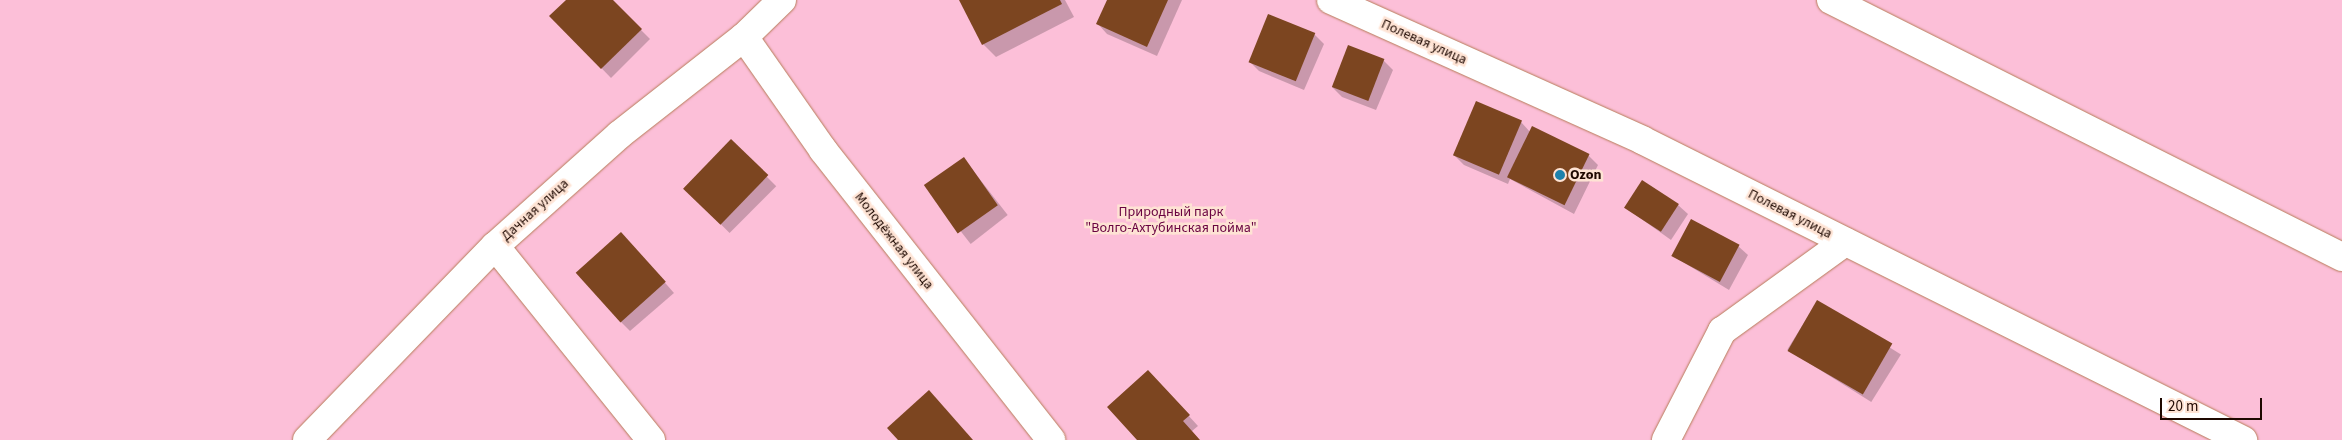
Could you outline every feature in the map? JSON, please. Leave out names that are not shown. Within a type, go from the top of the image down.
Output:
[{"type":"street","name":"Дачная улица","points":[[307,440],[495,246],[619,135],[744,36],[782,0]]},
{"type":"street","name":"Полевая улица","points":[[1331,0],[1642,140],[2243,440]]},
{"type":"street","points":[[1831,0],[2342,257]]},
{"type":"street","name":"Молодёжная улица","points":[[744,36],[823,150],[1051,440]]},
{"type":"street","points":[[1666,440],[1722,331],[1845,242]]},
{"type":"street","points":[[495,246],[651,440]]},
{"type":"green space","name":"Природный парк \"Волго-Ахтубинская пойма\"","points":[[0,0],[2342,0],[2342,440],[0,440]]},
{"type":"building","points":[[566,0],[613,0],[642,29],[601,69],[549,16]]},
{"type":"building","points":[[959,0],[1060,0],[1062,4],[982,45]]},
{"type":"building","points":[[1107,0],[1168,0],[1147,47],[1096,24]]},
{"type":"building","points":[[1268,14],[1315,33],[1296,81],[1249,62]]},
{"type":"building","points":[[1348,45],[1384,59],[1368,101],[1332,87]]},
{"type":"building","points":[[1476,101],[1522,121],[1499,175],[1453,155]]},
{"type":"building","points":[[1532,126],[1590,154],[1565,205],[1507,177]]},
{"type":"building","points":[[731,139],[768,175],[720,225],[683,189]]},
{"type":"building","points":[[964,157],[998,205],[958,233],[924,185]]},
{"type":"building","points":[[1642,180],[1679,204],[1661,232],[1624,208]]},
{"type":"building","points":[[1691,219],[1740,245],[1720,282],[1671,256]]},
{"type":"building","points":[[621,232],[666,282],[620,323],[576,273]]},
{"type":"building","points":[[1817,300],[1892,343],[1863,395],[1788,351]]},
{"type":"building","points":[[1148,370],[1190,415],[1183,421],[1200,440],[1137,440],[1107,407]]},
{"type":"building","points":[[929,390],[973,440],[898,440],[887,428]]},
{"type":"place","name":"Ozon","points":[[1560,175]]}]
